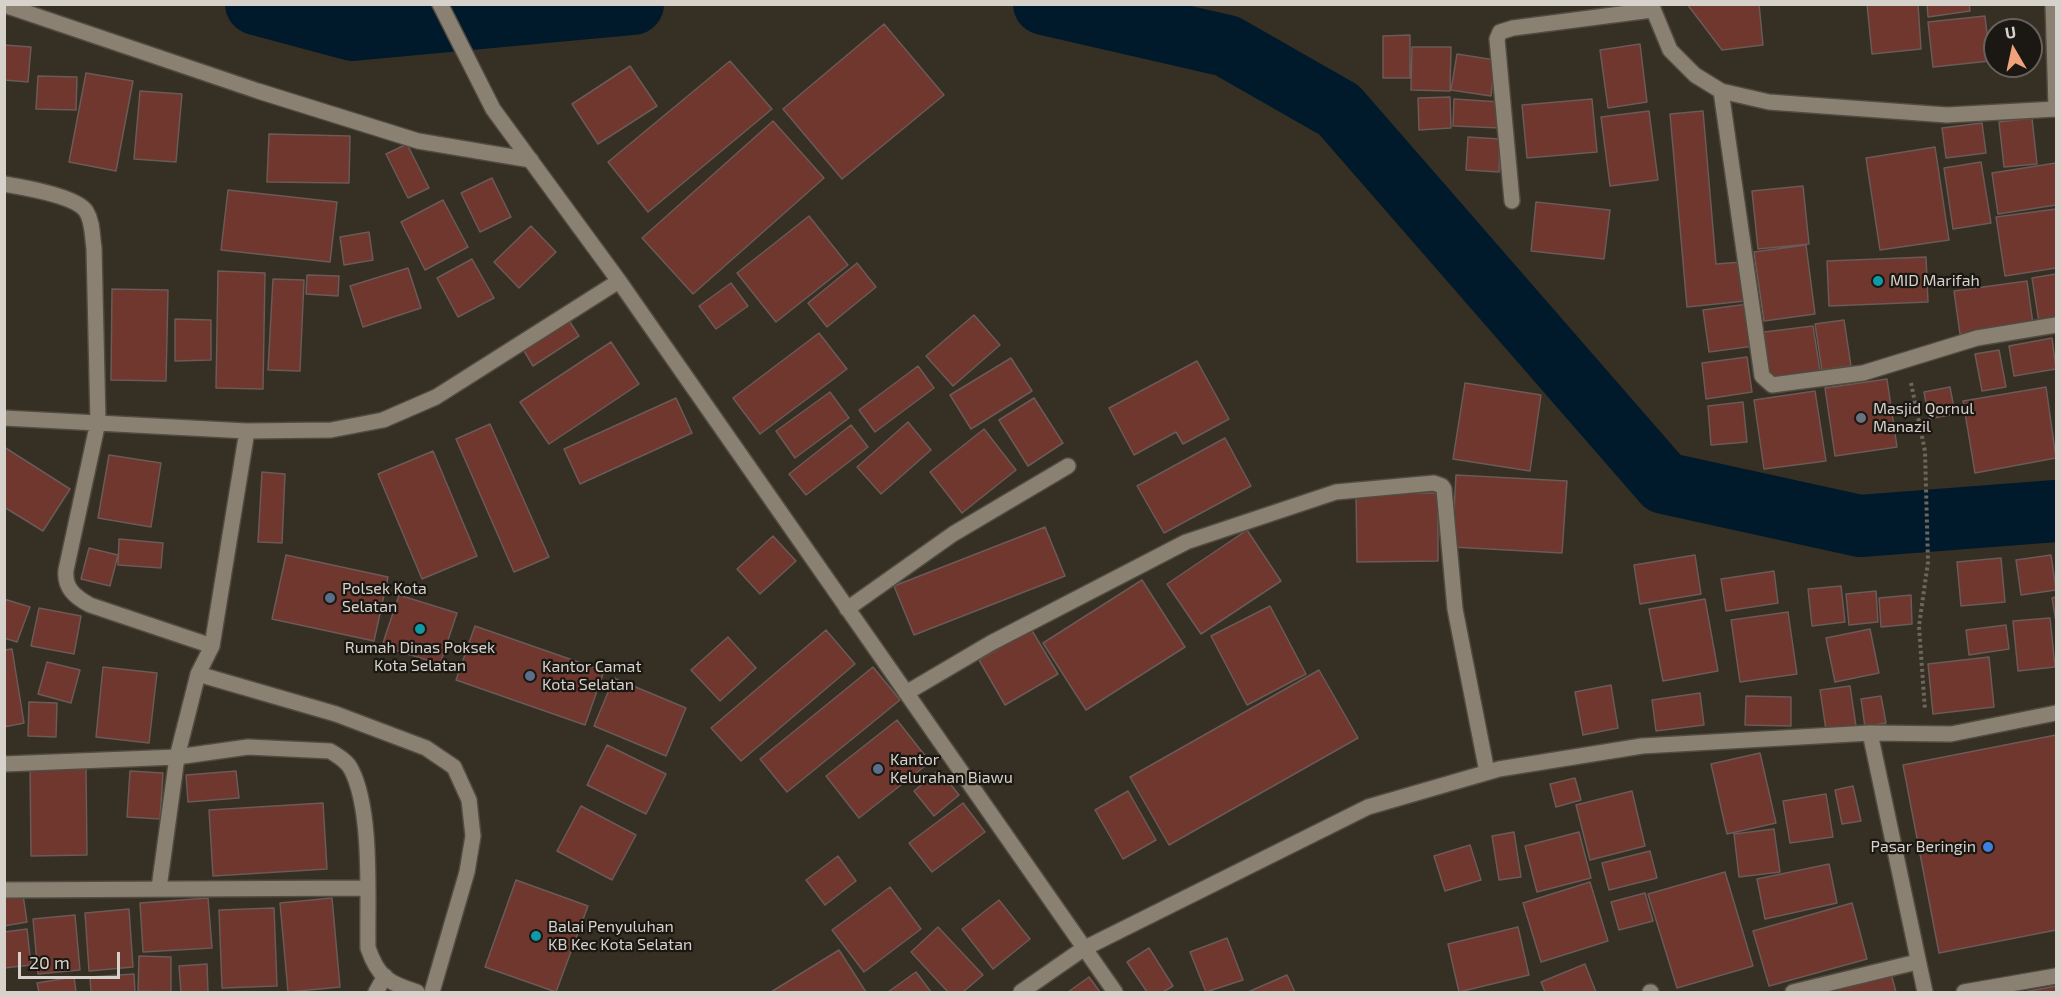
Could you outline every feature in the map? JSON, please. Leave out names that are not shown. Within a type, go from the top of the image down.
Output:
[{"type":"street","points":[[440,4],[493,109],[619,281],[1115,993]]},
{"type":"street","points":[[1512,201],[1497,39],[1500,32],[1513,28],[1652,7],[1670,50],[1695,75],[1721,91],[1769,102],[1947,115],[2056,108],[2053,4]]},
{"type":"street","points":[[4,5],[258,91],[418,141],[531,160]]},
{"type":"street","points":[[1721,91],[1763,378],[1772,385],[1863,373],[1977,338],[2056,325]]},
{"type":"street","points":[[4,184],[70,201],[84,208],[91,221],[94,248],[98,422],[66,570],[67,586],[80,600],[90,605],[212,646]]},
{"type":"street","points":[[4,418],[247,431],[331,430],[383,420],[436,397],[619,281]]},
{"type":"street","points":[[159,888],[177,757],[198,674],[212,646],[247,431]]},
{"type":"street","points":[[847,609],[953,534],[1068,466]]},
{"type":"street","points":[[906,693],[991,643],[1186,542],[1336,492],[1434,483],[1444,489],[1455,609],[1487,772]]},
{"type":"street","points":[[198,674],[336,714],[426,748],[454,768],[469,800],[473,836],[467,872],[432,993]]},
{"type":"street","points":[[1021,993],[1083,949],[1368,807],[1487,772],[1642,746],[1870,734],[1950,734],[2056,713]]},
{"type":"street","points":[[1870,734],[1925,993]]},
{"type":"street","points":[[4,764],[177,757],[248,747],[330,751],[341,757],[350,767],[361,799],[368,948],[376,970],[398,986],[417,993]]},
{"type":"street","points":[[4,890],[52,892],[159,888],[366,888]]},
{"type":"street","points":[[1793,993],[1917,962]]},
{"type":"street","points":[[376,993],[385,976]]},
{"type":"street","points":[[1964,993],[2056,976]]},
{"type":"path","points":[[1906,359],[1925,451],[1928,562],[1919,626],[1926,734]]},
{"type":"building","points":[[1687,4],[1759,4],[1763,45],[1722,50]]},
{"type":"building","points":[[1867,4],[1918,4],[1921,49],[1872,54]]},
{"type":"building","points":[[1927,4],[1969,4],[1970,11],[1928,17]]},
{"type":"building","points":[[1985,16],[1983,18],[1983,62],[1933,67],[1928,22]]},
{"type":"building","points":[[884,24],[944,95],[842,179],[783,109]]},
{"type":"building","points":[[1410,35],[1410,78],[1383,78],[1383,36]]},
{"type":"building","points":[[1640,44],[1647,102],[1608,108],[1600,50]]},
{"type":"building","points":[[4,45],[31,47],[28,82],[4,80]]},
{"type":"building","points":[[1412,47],[1451,47],[1450,91],[1411,90]]},
{"type":"building","points":[[1457,54],[1495,60],[1491,96],[1451,90]]},
{"type":"building","points":[[730,61],[772,109],[648,212],[608,162]]},
{"type":"building","points":[[630,66],[657,106],[598,144],[572,104]]},
{"type":"building","points":[[86,73],[133,81],[116,171],[69,162]]},
{"type":"building","points":[[38,76],[77,77],[76,110],[36,109]]},
{"type":"building","points":[[140,91],[182,94],[176,162],[134,159]]},
{"type":"building","points":[[1450,97],[1451,128],[1419,130],[1418,98]]},
{"type":"building","points":[[1454,99],[1501,102],[1500,128],[1453,126]]},
{"type":"building","points":[[1592,99],[1597,152],[1527,158],[1522,105]]},
{"type":"building","points":[[1649,111],[1658,180],[1610,186],[1601,117]]},
{"type":"building","points":[[1703,111],[1716,264],[1742,262],[1745,301],[1687,307],[1670,114]]},
{"type":"building","points":[[2032,118],[2037,164],[2004,167],[1999,122]]},
{"type":"building","points":[[773,121],[824,178],[693,294],[642,238]]},
{"type":"building","points":[[1982,123],[1986,153],[1946,158],[1942,128]]},
{"type":"building","points":[[269,134],[350,136],[349,183],[267,182]]},
{"type":"building","points":[[1468,137],[1500,139],[1499,172],[1466,170]]},
{"type":"building","points":[[407,144],[429,188],[408,198],[386,154]]},
{"type":"building","points":[[1935,147],[1949,240],[1880,250],[1866,158]]},
{"type":"building","points":[[1981,162],[1991,223],[1953,229],[1944,168]]},
{"type":"building","points":[[2056,163],[2056,205],[1998,214],[1992,173]]},
{"type":"building","points":[[492,178],[511,217],[480,232],[461,193]]},
{"type":"building","points":[[1803,186],[1809,244],[1758,249],[1752,191]]},
{"type":"building","points":[[228,190],[337,202],[330,262],[221,250]]},
{"type":"building","points":[[443,200],[468,247],[425,270],[401,222]]},
{"type":"building","points":[[1536,202],[1610,210],[1604,259],[1531,251]]},
{"type":"building","points":[[2056,209],[2056,268],[2005,276],[1996,217]]},
{"type":"building","points":[[809,216],[848,265],[776,322],[737,273]]},
{"type":"building","points":[[531,226],[556,252],[519,288],[494,262]]},
{"type":"building","points":[[369,232],[373,260],[344,265],[340,237]]},
{"type":"building","points":[[1806,245],[1815,314],[1764,321],[1754,252]]},
{"type":"building","name":"MID Marifah","points":[[1926,257],[1928,302],[1829,306],[1827,261]]},
{"type":"building","points":[[472,259],[494,298],[458,317],[437,278]]},
{"type":"building","points":[[857,263],[876,287],[827,327],[808,303]]},
{"type":"building","points":[[408,268],[421,308],[363,327],[350,286]]},
{"type":"building","points":[[218,271],[265,273],[263,389],[216,388]]},
{"type":"building","points":[[2056,274],[2056,319],[2039,322],[2032,278]]},
{"type":"building","points":[[307,275],[339,276],[338,296],[306,294]]},
{"type":"building","points":[[273,279],[304,280],[300,371],[268,370]]},
{"type":"building","points":[[2027,281],[2033,324],[1960,334],[1954,291]]},
{"type":"building","points":[[731,283],[748,306],[716,329],[699,306]]},
{"type":"building","points":[[112,289],[168,290],[166,381],[111,380]]},
{"type":"building","points":[[1748,304],[1754,346],[1709,352],[1703,310]]},
{"type":"building","points":[[974,315],[1000,345],[953,386],[926,356]]},
{"type":"building","points":[[175,319],[211,320],[211,360],[175,361]]},
{"type":"building","points":[[568,319],[579,336],[533,366],[523,349]]},
{"type":"building","points":[[1844,320],[1851,366],[1822,370],[1815,324]]},
{"type":"building","points":[[1813,326],[1820,371],[1770,378],[1764,332]]},
{"type":"building","points":[[819,333],[847,369],[760,434],[733,398]]},
{"type":"building","points":[[2052,338],[2056,369],[2014,376],[2009,346]]},
{"type":"building","points":[[611,342],[639,384],[549,444],[520,402]]},
{"type":"building","points":[[1999,350],[2006,387],[1982,391],[1975,354]]},
{"type":"building","points":[[1747,357],[1752,392],[1706,399],[1702,363]]},
{"type":"building","points":[[1011,358],[1032,391],[971,429],[950,395]]},
{"type":"building","points":[[1197,361],[1229,419],[1183,444],[1176,432],[1134,455],[1109,408]]},
{"type":"building","points":[[918,366],[934,388],[875,432],[859,410]]},
{"type":"building","name":"Masjid Qornul Manazil","points":[[1887,379],[1897,447],[1835,456],[1825,388]]},
{"type":"building","points":[[1465,383],[1541,395],[1530,471],[1453,459]]},
{"type":"building","points":[[1950,387],[1955,414],[1929,419],[1924,392]]},
{"type":"building","points":[[2046,387],[2056,458],[1975,473],[1963,401]]},
{"type":"building","points":[[1815,391],[1826,461],[1764,469],[1754,400]]},
{"type":"building","points":[[830,392],[849,418],[795,458],[776,431]]},
{"type":"building","points":[[676,398],[692,433],[580,484],[564,449]]},
{"type":"building","points":[[1034,398],[1063,443],[1028,466],[999,420]]},
{"type":"building","points":[[1743,402],[1747,442],[1711,445],[1708,406]]},
{"type":"building","points":[[908,422],[931,450],[881,494],[857,467]]},
{"type":"building","points":[[490,424],[549,557],[514,572],[456,439]]},
{"type":"building","points":[[851,425],[868,447],[806,495],[789,474]]},
{"type":"building","points":[[984,429],[1016,470],[962,513],[930,472]]},
{"type":"building","points":[[1225,438],[1251,486],[1164,533],[1137,486]]},
{"type":"building","points":[[4,447],[70,489],[43,531],[4,507]]},
{"type":"building","points":[[433,451],[477,556],[422,579],[378,474]]},
{"type":"building","points":[[109,455],[161,463],[151,527],[98,518]]},
{"type":"building","points":[[262,472],[285,474],[282,543],[258,542]]},
{"type":"building","points":[[1456,475],[1567,481],[1562,553],[1452,547]]},
{"type":"building","points":[[1356,493],[1438,493],[1438,561],[1357,562]]},
{"type":"building","points":[[1045,527],[1065,576],[914,635],[894,586]]},
{"type":"building","points":[[1247,530],[1281,581],[1201,634],[1167,584]]},
{"type":"building","points":[[773,536],[796,561],[760,594],[737,569]]},
{"type":"building","points":[[119,539],[163,543],[161,568],[118,565]]},
{"type":"building","points":[[89,548],[118,555],[110,586],[81,579]]},
{"type":"building","name":"Polsek Kota Selatan","points":[[286,555],[388,577],[374,641],[272,619]]},
{"type":"building","points":[[1695,555],[1701,594],[1640,604],[1634,565]]},
{"type":"building","points":[[2051,555],[2056,590],[2021,595],[2016,560]]},
{"type":"building","points":[[2001,558],[2005,602],[1961,606],[1957,562]]},
{"type":"building","points":[[1774,571],[1778,603],[1726,611],[1721,579]]},
{"type":"building","points":[[1142,580],[1185,647],[1086,710],[1043,643]]},
{"type":"building","points":[[1841,586],[1845,622],[1812,626],[1808,589]]},
{"type":"building","points":[[1876,591],[1878,622],[1849,625],[1846,594]]},
{"type":"building","name":"Rumah Dinas Poksek Kota Selatan","points":[[399,595],[457,613],[440,664],[382,646]]},
{"type":"building","points":[[1911,595],[1912,624],[1881,627],[1879,598]]},
{"type":"building","points":[[2056,597],[2056,622],[2052,598]]},
{"type":"building","points":[[4,599],[30,607],[17,642],[4,638]]},
{"type":"building","points":[[1705,599],[1718,671],[1663,681],[1649,609]]},
{"type":"building","points":[[1270,606],[1306,674],[1247,705],[1211,636]]},
{"type":"building","points":[[39,608],[81,616],[74,654],[31,646]]},
{"type":"building","points":[[1788,612],[1797,674],[1740,682],[1731,620]]},
{"type":"building","points":[[2050,618],[2055,667],[2018,671],[2013,621]]},
{"type":"building","points":[[2006,625],[2009,649],[1969,655],[1966,630]]},
{"type":"building","name":"Kantor Camat Kota Selatan","points":[[475,626],[604,671],[585,725],[456,680]]},
{"type":"building","points":[[1031,629],[1058,674],[1005,705],[979,660]]},
{"type":"building","points":[[1870,629],[1879,673],[1835,682],[1826,638]]},
{"type":"building","points":[[826,630],[855,664],[741,761],[711,728]]},
{"type":"building","points":[[728,637],[756,668],[720,701],[691,670]]},
{"type":"building","points":[[12,649],[24,723],[4,727],[4,650]]},
{"type":"building","points":[[1989,657],[1994,707],[1933,714],[1928,664]]},
{"type":"building","points":[[47,662],[80,670],[71,703],[38,694]]},
{"type":"building","points":[[103,667],[157,673],[149,743],[96,737]]},
{"type":"building","points":[[873,667],[900,700],[787,792],[760,759]]},
{"type":"building","points":[[1319,670],[1358,738],[1169,845],[1130,777]]},
{"type":"building","points":[[614,678],[686,708],[666,756],[594,726]]},
{"type":"building","points":[[1611,685],[1618,728],[1583,735],[1575,692]]},
{"type":"building","points":[[1850,686],[1856,726],[1826,730],[1820,690]]},
{"type":"building","points":[[1700,693],[1704,725],[1656,731],[1652,700]]},
{"type":"building","points":[[1746,696],[1791,697],[1791,726],[1745,725]]},
{"type":"building","points":[[1881,696],[1886,723],[1865,727],[1861,699]]},
{"type":"building","points":[[29,702],[57,703],[56,737],[28,736]]},
{"type":"building","name":"Kantor Kelurahan Biawu","points":[[897,720],[930,762],[859,818],[826,776]]},
{"type":"building","name":"Pasar Beringin","points":[[2056,735],[2056,930],[1939,953],[1903,765]]},
{"type":"building","points":[[607,745],[666,774],[646,814],[587,785]]},
{"type":"building","points":[[1760,753],[1776,823],[1727,834],[1711,764]]},
{"type":"building","points":[[86,765],[87,855],[31,856],[30,766]]},
{"type":"building","points":[[939,770],[959,795],[934,816],[914,791]]},
{"type":"building","points":[[130,771],[163,773],[160,819],[127,817]]},
{"type":"building","points":[[236,771],[239,798],[188,802],[186,775]]},
{"type":"building","points":[[1575,778],[1581,800],[1556,807],[1550,784]]},
{"type":"building","points":[[1853,786],[1861,821],[1842,824],[1835,790]]},
{"type":"building","points":[[1128,791],[1156,840],[1123,859],[1095,810]]},
{"type":"building","points":[[1632,791],[1645,846],[1590,860],[1576,805]]},
{"type":"building","points":[[1826,794],[1833,837],[1790,843],[1783,801]]},
{"type":"building","points":[[323,803],[327,869],[213,876],[209,810]]},
{"type":"building","points":[[963,803],[985,832],[932,872],[909,843]]},
{"type":"building","points":[[581,806],[636,835],[612,880],[557,851]]},
{"type":"building","points":[[1774,829],[1780,872],[1739,877],[1734,834]]},
{"type":"building","points":[[1514,832],[1521,877],[1499,880],[1492,836]]},
{"type":"building","points":[[1579,832],[1591,878],[1537,892],[1525,846]]},
{"type":"building","points":[[1470,845],[1481,880],[1445,891],[1434,856]]},
{"type":"building","points":[[1650,851],[1657,878],[1609,890],[1602,863]]},
{"type":"building","points":[[838,856],[856,881],[825,905],[806,880]]},
{"type":"building","points":[[1829,864],[1837,903],[1765,919],[1757,879]]},
{"type":"building","points":[[1725,872],[1753,966],[1677,988],[1648,894]]},
{"type":"building","name":"Balai Penyuluhan KB Kec Kota Selatan","points":[[516,880],[588,906],[556,992],[485,967]]},
{"type":"building","points":[[1590,882],[1608,941],[1541,962],[1523,903]]},
{"type":"building","points":[[890,887],[921,929],[864,972],[832,930]]},
{"type":"building","points":[[1645,893],[1653,921],[1619,930],[1611,902]]},
{"type":"building","points":[[23,895],[27,922],[4,926],[4,898]]},
{"type":"building","points":[[208,898],[212,948],[143,952],[140,903]]},
{"type":"building","points":[[332,898],[340,987],[288,992],[280,903]]},
{"type":"building","points":[[999,900],[1030,939],[993,969],[962,929]]},
{"type":"building","points":[[1852,903],[1867,959],[1769,986],[1753,931]]},
{"type":"building","points":[[274,908],[277,986],[222,988],[219,910]]},
{"type":"building","points":[[129,909],[133,967],[89,971],[85,913]]},
{"type":"building","points":[[75,915],[80,970],[38,974],[33,919]]},
{"type":"building","points":[[938,927],[983,975],[963,992],[948,992],[911,952]]},
{"type":"building","points":[[1518,927],[1529,975],[1459,992],[1448,944]]},
{"type":"building","points":[[27,929],[31,965],[4,968],[4,932]]},
{"type":"building","points":[[1227,938],[1243,980],[1206,992],[1190,952]]},
{"type":"building","points":[[1149,948],[1173,986],[1163,992],[1147,992],[1127,962]]},
{"type":"building","points":[[839,950],[866,992],[771,992]]},
{"type":"building","points":[[139,956],[171,957],[171,992],[138,991]]},
{"type":"building","points":[[207,964],[208,992],[181,992],[179,966]]},
{"type":"building","points":[[1585,964],[1596,992],[1545,992],[1541,982]]},
{"type":"building","points":[[1890,970],[1896,992],[1811,992]]},
{"type":"building","points":[[916,972],[931,992],[888,992]]},
{"type":"building","points":[[134,974],[135,992],[91,992],[90,977]]},
{"type":"building","points":[[1287,975],[1295,992],[1248,992]]},
{"type":"building","points":[[74,977],[76,992],[39,992],[37,983]]},
{"type":"building","points":[[1089,977],[1100,992],[1068,992]]},
{"type":"building","points":[[2056,986],[2056,992],[2024,992]]},
{"type":"waterway","points":[[256,4],[353,30],[633,4]]},
{"type":"waterway","points":[[1044,4],[1227,46],[1339,110],[1664,483],[1860,526],[2056,511]]},
{"type":"place","name":"MID Marifah","points":[[1878,281]]},
{"type":"place","name":"Masjid Qornul Manazil","points":[[1861,418]]},
{"type":"place","name":"Polsek Kota Selatan","points":[[330,598]]},
{"type":"place","name":"Rumah Dinas Poksek Kota Selatan","points":[[420,629]]},
{"type":"place","name":"Kantor Camat Kota Selatan","points":[[530,676]]},
{"type":"place","name":"Kantor Kelurahan Biawu","points":[[878,769]]},
{"type":"place","name":"Pasar Beringin","points":[[1988,847]]},
{"type":"place","name":"Balai Penyuluhan KB Kec Kota Selatan","points":[[536,936]]}]
